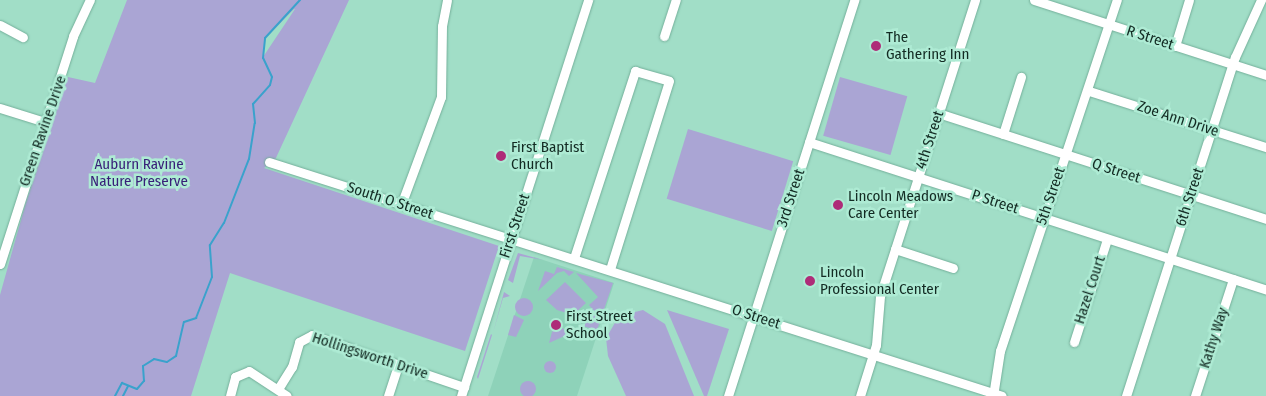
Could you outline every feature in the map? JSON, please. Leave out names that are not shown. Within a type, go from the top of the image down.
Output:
[{"type":"street","name":"Green Ravine Drive","points":[[0,264],[45,122],[90,0]]},
{"type":"street","points":[[402,205],[441,97],[442,26],[446,0]]},
{"type":"street","name":"First Street","points":[[461,396],[588,0]]},
{"type":"street","points":[[664,36],[676,0]]},
{"type":"street","name":"3rd Street","points":[[728,396],[854,0]]},
{"type":"street","name":"4th Street","points":[[860,396],[873,355],[877,306],[975,0]]},
{"type":"street","name":"R Street","points":[[1034,0],[1266,75]]},
{"type":"street","name":"5th Street","points":[[996,395],[1000,351],[1043,218],[1068,155],[1117,0]]},
{"type":"street","points":[[1175,46],[1189,0]]},
{"type":"street","name":"6th Street","points":[[1126,396],[1233,65],[1261,0]]},
{"type":"street","points":[[0,25],[23,36]]},
{"type":"street","points":[[574,258],[635,71],[669,81],[610,269]]},
{"type":"street","points":[[1003,134],[1021,77]]},
{"type":"street","name":"Zoe Ann Drive","points":[[1089,91],[1266,147]]},
{"type":"street","points":[[0,108],[45,122]]},
{"type":"street","name":"Q Street","points":[[938,113],[1266,219]]},
{"type":"street","name":"P Street","points":[[809,142],[1266,290]]},
{"type":"street","name":"South O Street","points":[[269,162],[511,240]]},
{"type":"street","points":[[0,226],[10,229]]},
{"type":"street","name":"Hazel Court","points":[[1074,342],[1107,238]]},
{"type":"street","name":"O Street","points":[[511,240],[610,269],[996,395]]},
{"type":"street","points":[[895,249],[953,268]]},
{"type":"street","name":"Kathy Way","points":[[1195,396],[1233,279]]},
{"type":"street","name":"Hollingsworth Drive","points":[[278,389],[304,336],[464,387]]},
{"type":"street","points":[[388,396],[398,365]]},
{"type":"street","points":[[230,396],[240,371],[249,371],[288,396]]},
{"type":"shaded area","name":"First Street School","points":[[534,257],[614,283],[577,396],[488,396]]},
{"type":"green space","name":"Auburn Ravine Nature Preserve","points":[[127,0],[349,0],[275,160],[264,168],[499,246],[465,351],[230,273],[191,396],[0,396],[0,295],[26,202],[68,77],[95,83]],"holes":[[[295,9],[263,57],[265,39]]]},
{"type":"green space","points":[[840,77],[907,96],[890,155],[823,136]]},
{"type":"green space","points":[[688,129],[793,161],[772,231],[667,199]]},
{"type":"green space","points":[[518,253],[543,260],[520,256],[513,283],[508,280]]},
{"type":"green space","points":[[557,267],[574,272],[569,276],[564,271],[557,273],[538,291],[545,271],[554,274]]},
{"type":"green space","points":[[576,273],[613,283],[597,330],[583,326],[596,313],[589,305],[598,297]]},
{"type":"green space","points":[[565,282],[586,303],[573,315],[557,310],[546,300]]},
{"type":"green space","points":[[504,292],[510,296],[503,298],[493,333]]},
{"type":"green space","points":[[524,298],[530,301],[533,307],[530,313],[524,316],[518,313],[515,307],[518,301]]},
{"type":"green space","points":[[643,310],[665,324],[694,396],[626,396],[608,356],[606,338],[619,316]]},
{"type":"green space","points":[[667,310],[729,329],[707,396],[704,396]]},
{"type":"green space","points":[[514,315],[524,320],[516,337],[508,335]]},
{"type":"green space","points":[[559,325],[569,334],[549,343],[552,332]]},
{"type":"green space","points":[[492,335],[478,379],[477,377]]},
{"type":"green space","points":[[548,361],[552,361],[556,367],[552,373],[548,373],[544,369],[544,365]]},
{"type":"green space","points":[[528,381],[536,389],[528,397],[520,389]]},
{"type":"waterway","points":[[115,396],[122,383],[137,389],[144,381],[143,366],[154,359],[167,362],[176,356],[184,322],[196,318],[212,277],[210,245],[224,223],[249,159],[255,123],[253,104],[270,85],[272,77],[263,58],[265,38],[300,0]]},
{"type":"waterway","points":[[123,396],[128,386]]},
{"type":"place","name":"The Gathering Inn","points":[[876,46]]},
{"type":"place","name":"First Baptist Church","points":[[501,156]]},
{"type":"place","name":"Lincoln Meadows Care Center","points":[[838,205]]},
{"type":"place","name":"Lincoln Professional Center","points":[[810,281]]},
{"type":"place","name":"First Street School","points":[[556,325]]}]
